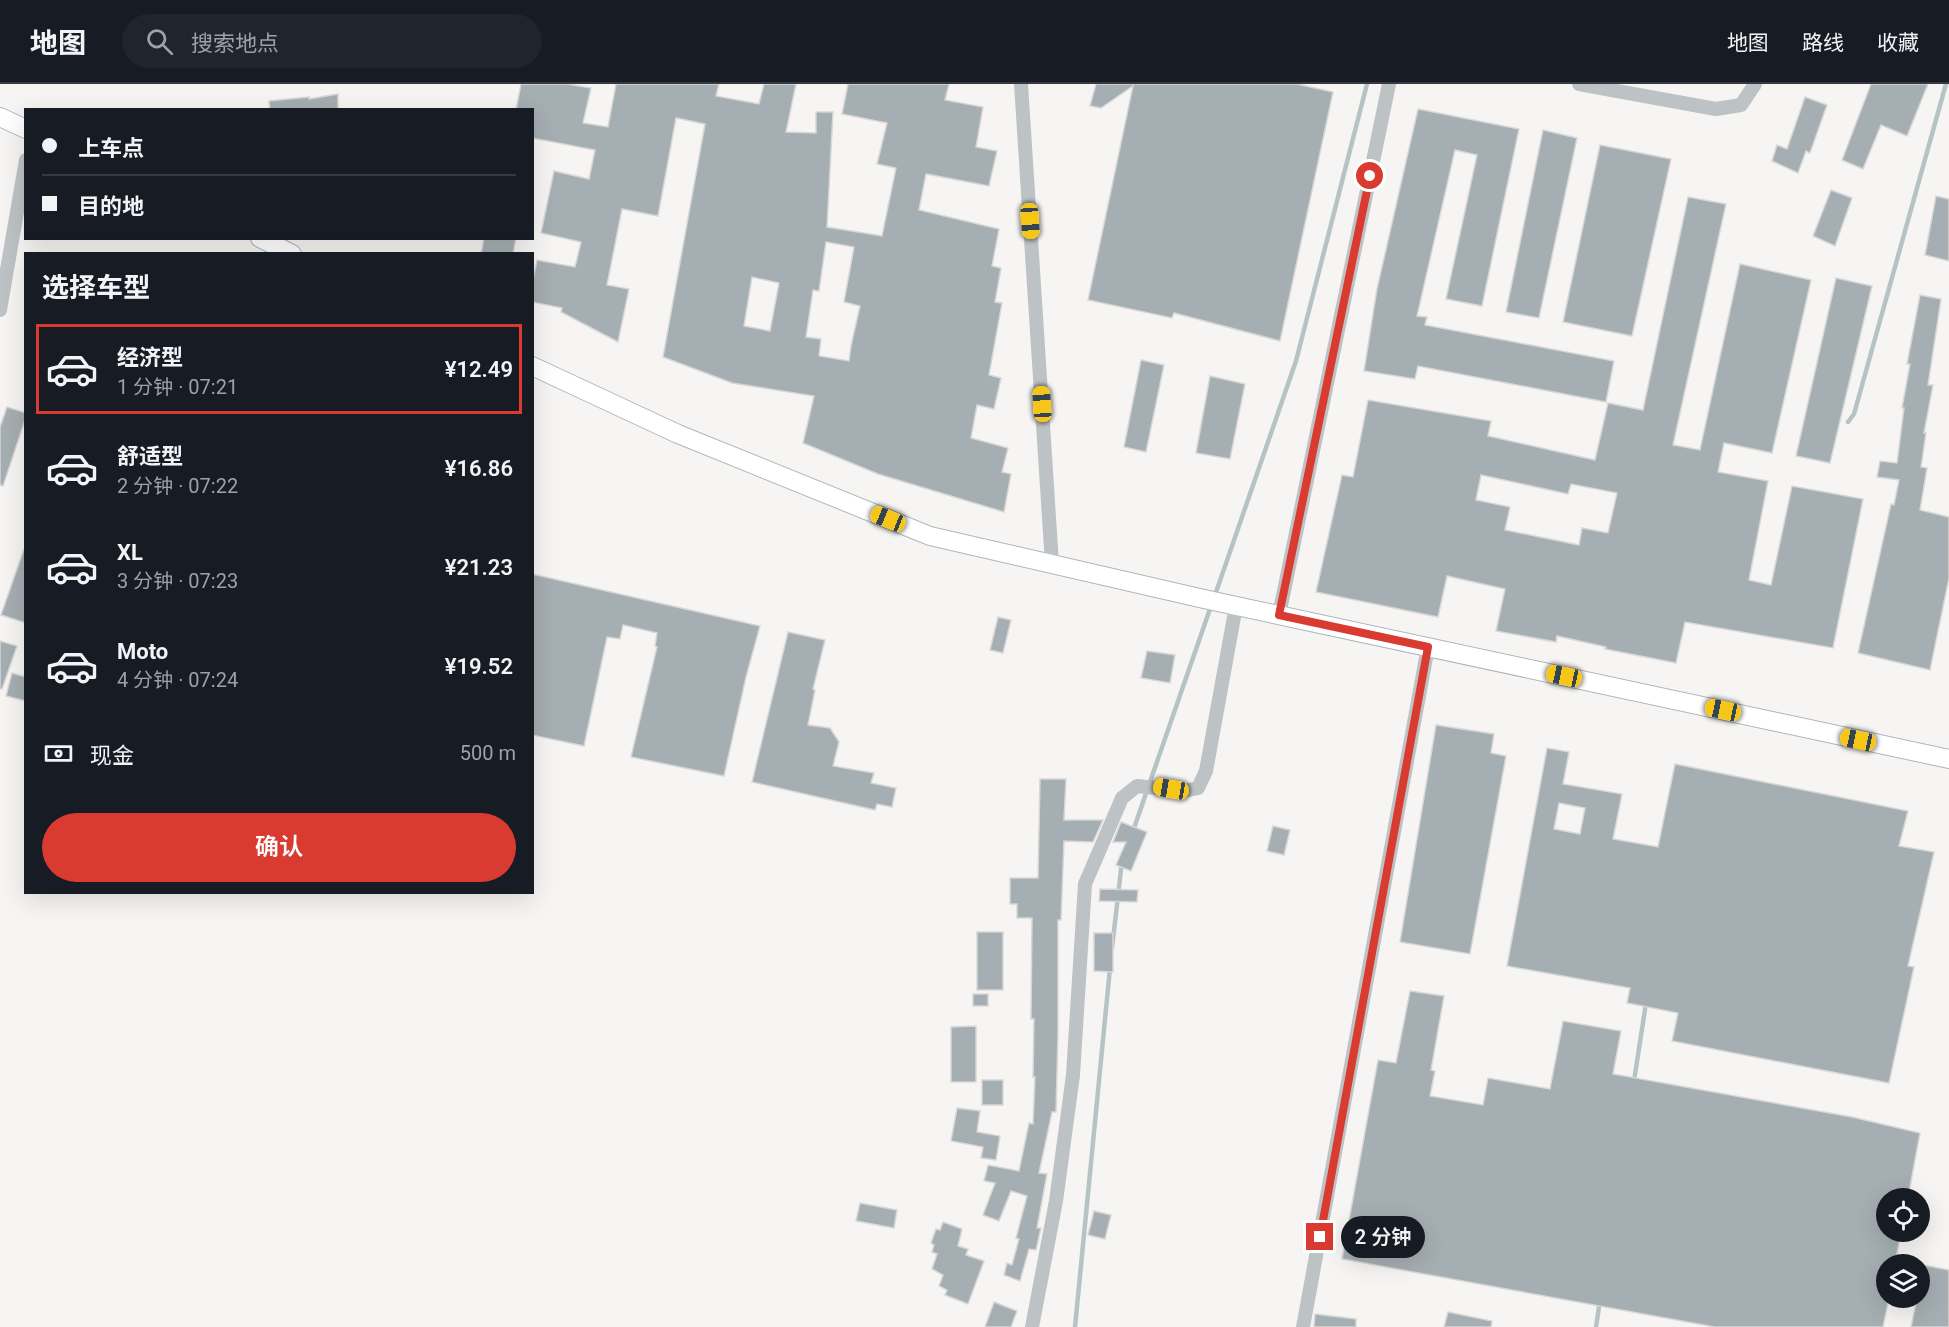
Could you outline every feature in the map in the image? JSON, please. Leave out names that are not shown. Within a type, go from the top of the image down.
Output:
[{"type":"street","points":[[1021,84],[1052,564]]},
{"type":"street","points":[[1279,615],[1389,84]]},
{"type":"street","points":[[1579,84],[1716,109],[1741,105],[1755,84]]},
{"type":"street","points":[[0,117],[24,128]]},
{"type":"street","points":[[0,310],[24,172]]},
{"type":"street","points":[[264,240],[288,252]]},
{"type":"street","points":[[534,367],[678,434],[930,536],[1204,599],[1949,759]]},
{"type":"street","points":[[1032,1327],[1056,1201],[1073,1075],[1085,884],[1122,798],[1137,786],[1184,791],[1198,788],[1206,771],[1230,604]]},
{"type":"street","points":[[1303,1327],[1428,647]]},
{"type":"building","points":[[521,84],[568,84],[591,88],[583,123],[608,127],[616,84],[719,84],[716,96],[759,104],[764,84],[796,84],[786,132],[816,133],[816,112],[833,112],[827,227],[882,236],[896,168],[877,164],[887,123],[842,114],[848,84],[949,84],[945,100],[983,107],[976,147],[997,151],[989,186],[926,174],[919,210],[999,229],[992,266],[1001,268],[995,302],[1002,303],[989,375],[1001,378],[994,409],[977,405],[971,438],[1008,448],[1002,472],[1011,474],[1004,512],[878,474],[803,443],[814,396],[732,383],[663,357],[705,124],[676,118],[658,216],[622,209],[607,285],[629,289],[618,342],[561,312],[562,308],[534,302],[534,274],[537,260],[575,267],[581,242],[541,233],[554,171],[589,179],[595,150],[534,138],[534,108],[516,108]],"holes":[[[826,242],[854,247],[844,302],[860,306],[849,361],[819,356],[821,339],[806,337],[813,290],[819,291]],[[752,277],[779,283],[770,331],[744,326]]]},
{"type":"building","points":[[1096,84],[1297,84],[1333,92],[1280,341],[1174,313],[1172,318],[1088,300],[1133,86],[1101,108],[1090,106]]},
{"type":"building","points":[[1871,84],[1928,84],[1907,136],[1881,125],[1863,169],[1842,160]]},
{"type":"building","points":[[338,94],[338,108],[270,108],[269,101],[309,97],[309,99]]},
{"type":"building","points":[[1805,97],[1827,105],[1810,153],[1806,151],[1798,173],[1772,161],[1777,145],[1787,149]]},
{"type":"building","points":[[1418,109],[1519,129],[1482,306],[1446,299],[1477,155],[1455,150],[1417,316],[1427,317],[1425,325],[1614,361],[1606,402],[1418,366],[1415,379],[1364,371],[1377,289]]},
{"type":"building","points":[[1543,130],[1577,138],[1539,318],[1506,312]]},
{"type":"building","points":[[1600,145],[1671,159],[1632,336],[1563,322]]},
{"type":"building","points":[[1831,190],[1852,198],[1835,246],[1813,236]]},
{"type":"building","points":[[1936,196],[1949,199],[1949,261],[1925,255]]},
{"type":"building","points":[[1688,197],[1726,204],[1673,445],[1700,450],[1740,264],[1811,280],[1772,453],[1724,443],[1718,472],[1768,481],[1749,580],[1771,585],[1792,486],[1863,499],[1833,648],[1685,622],[1676,663],[1605,649],[1606,647],[1557,636],[1556,642],[1496,631],[1505,589],[1447,576],[1438,617],[1316,592],[1342,475],[1353,477],[1368,400],[1491,421],[1488,436],[1595,460],[1608,403],[1643,410]],"holes":[[[1481,475],[1568,494],[1571,484],[1617,493],[1608,533],[1582,528],[1579,545],[1505,530],[1510,507],[1476,500]]]},
{"type":"building","points":[[484,240],[516,240],[513,252],[481,252]]},
{"type":"building","points":[[1836,278],[1872,286],[1830,463],[1796,456]]},
{"type":"building","points":[[1920,295],[1941,299],[1928,385],[1933,385],[1924,433],[1926,433],[1921,467],[1927,468],[1920,510],[1949,517],[1949,578],[1930,670],[1858,653],[1891,504],[1894,505],[1899,480],[1877,477],[1880,461],[1897,463],[1904,408],[1902,408],[1910,364],[1907,364]]},
{"type":"building","points":[[1141,360],[1164,365],[1146,452],[1124,447]]},
{"type":"building","points":[[1210,376],[1245,384],[1230,459],[1196,453]]},
{"type":"building","points":[[7,407],[24,412],[24,423],[3,486],[0,485],[0,427]]},
{"type":"building","points":[[24,549],[24,622],[1,615]]},
{"type":"building","points":[[534,574],[760,626],[724,776],[631,757],[657,647],[655,646],[657,633],[623,625],[620,639],[607,637],[584,746],[534,735]]},
{"type":"building","points":[[998,617],[1011,620],[1003,653],[990,650]]},
{"type":"building","points":[[788,632],[825,640],[813,689],[815,690],[808,725],[830,728],[839,742],[833,766],[874,773],[871,783],[896,788],[892,807],[877,804],[875,810],[752,782]]},
{"type":"building","points":[[0,641],[17,646],[2,689],[0,689]]},
{"type":"building","points":[[1147,651],[1175,655],[1170,683],[1141,678]]},
{"type":"building","points":[[12,673],[24,676],[24,700],[6,696]]},
{"type":"building","points":[[1436,725],[1494,734],[1491,753],[1506,756],[1470,954],[1400,942]]},
{"type":"building","points":[[1547,748],[1569,752],[1563,784],[1622,794],[1613,839],[1658,847],[1675,764],[1908,811],[1899,846],[1934,852],[1908,966],[1914,967],[1889,1083],[1672,1041],[1678,1013],[1627,1003],[1630,988],[1507,966]],"holes":[[[1559,803],[1585,808],[1580,834],[1554,829]]]},
{"type":"building","points":[[1040,779],[1066,779],[1064,820],[1103,820],[1093,842],[1064,841],[1061,920],[1058,920],[1056,1112],[1052,1112],[1039,1173],[1047,1174],[1037,1228],[1041,1228],[1036,1250],[1029,1249],[1020,1281],[1004,1275],[1007,1263],[1012,1265],[1019,1239],[1016,1238],[1027,1196],[1011,1191],[999,1221],[983,1215],[995,1183],[984,1181],[988,1165],[1019,1171],[1029,1123],[1033,1124],[1035,1077],[1033,1077],[1034,1019],[1031,1019],[1032,918],[1017,918],[1017,904],[1010,904],[1010,878],[1038,878]]},
{"type":"building","points":[[1121,822],[1147,832],[1131,871],[1116,865],[1126,842],[1113,842]]},
{"type":"building","points":[[1273,826],[1290,830],[1284,855],[1267,851]]},
{"type":"building","points":[[1100,889],[1138,890],[1137,902],[1099,901]]},
{"type":"building","points":[[977,932],[1003,932],[1003,990],[977,990]]},
{"type":"building","points":[[1094,933],[1113,933],[1113,972],[1094,971]]},
{"type":"building","points":[[1410,991],[1444,996],[1431,1070],[1435,1071],[1430,1096],[1483,1105],[1488,1078],[1550,1089],[1563,1021],[1621,1031],[1613,1074],[1852,1117],[1920,1133],[1910,1188],[1876,1188],[1876,1242],[1899,1242],[1897,1254],[1876,1254],[1876,1308],[1887,1308],[1883,1327],[1715,1327],[1342,1259],[1378,1060],[1396,1063]]},
{"type":"building","points":[[973,994],[988,994],[988,1006],[973,1006]]},
{"type":"building","points":[[976,1026],[976,1082],[951,1082],[951,1027]]},
{"type":"building","points":[[982,1080],[1003,1080],[1003,1105],[982,1105]]},
{"type":"building","points":[[957,1108],[980,1111],[977,1132],[1000,1136],[996,1160],[981,1158],[983,1147],[951,1141]]},
{"type":"building","points":[[860,1203],[897,1210],[894,1228],[856,1221]]},
{"type":"building","points":[[1094,1211],[1111,1215],[1105,1239],[1088,1235]]},
{"type":"building","points":[[943,1222],[962,1229],[958,1246],[968,1249],[966,1255],[984,1261],[968,1304],[945,1295],[947,1290],[939,1286],[943,1275],[932,1269],[937,1254],[932,1252],[934,1245],[931,1243],[936,1229],[940,1230]]},
{"type":"building","points":[[1930,1266],[1949,1270],[1949,1327],[1911,1327],[1915,1308],[1930,1308]]},
{"type":"building","points":[[994,1302],[1017,1311],[1011,1327],[985,1327]]},
{"type":"building","points":[[1448,1312],[1492,1321],[1491,1327],[1444,1327]]},
{"type":"building","points":[[1315,1314],[1356,1319],[1356,1327],[1314,1327]]},
{"type":"waterway","points":[[1214,598],[1296,361],[1367,84]]},
{"type":"waterway","points":[[1848,422],[1854,414],[1946,84]]},
{"type":"waterway","points":[[1133,831],[1211,606]]},
{"type":"waterway","points":[[1112,948],[1122,861]]},
{"type":"waterway","points":[[1075,1327],[1110,968]]},
{"type":"waterway","points":[[1634,1081],[1646,1003]]},
{"type":"waterway","points":[[1596,1327],[1600,1300]]},
{"type":"route","points":[[1320,1237],[1428,647],[1279,615],[1370,176]]}]
